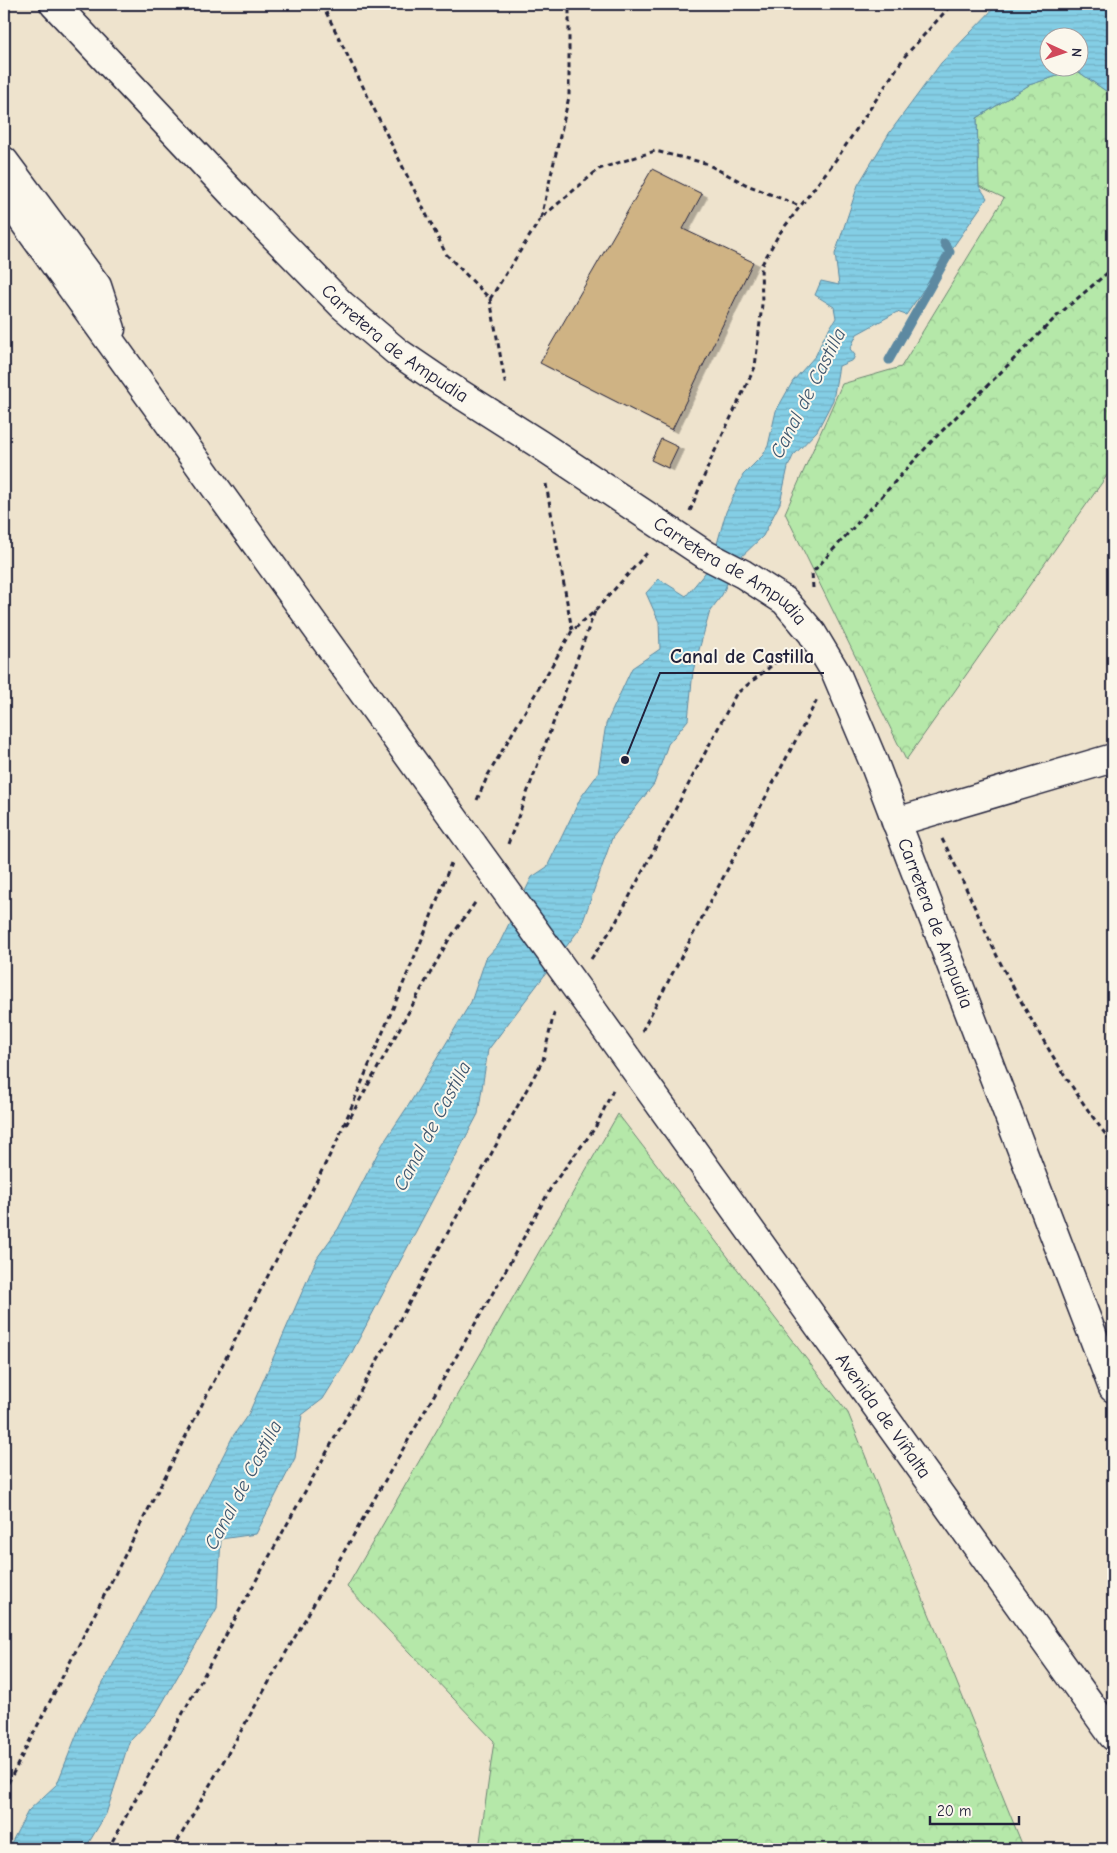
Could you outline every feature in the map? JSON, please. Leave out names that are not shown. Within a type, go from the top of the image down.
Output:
[{"type":"main road","name":"Carretera de Ampudia","points":[[54,4],[231,192],[342,305],[396,352],[706,555],[743,574],[785,601],[812,633],[836,673],[874,763],[1113,1388]]},
{"type":"main road","points":[[4,161],[96,286],[120,354]]},
{"type":"main road","name":"Avenida de Viñalta","points":[[4,194],[905,1444],[1113,1736]]},
{"type":"main road","points":[[4,227],[31,266],[66,282]]},
{"type":"main road","points":[[896,822],[1113,758]]},
{"type":"path","points":[[322,4],[446,254],[490,299],[505,385],[510,393]]},
{"type":"path","points":[[541,218],[569,97],[569,4]]},
{"type":"path","points":[[4,1791],[338,1139],[427,927],[468,838],[488,775],[572,631],[595,611],[643,557],[690,511],[712,457],[755,367],[762,304],[762,266],[778,234],[838,157],[905,56],[952,4]]},
{"type":"path","points":[[490,299],[541,218],[599,169],[655,152],[705,163],[747,185],[800,206]]},
{"type":"path","points":[[812,573],[932,441],[1057,316],[1113,268]]},
{"type":"path","points":[[539,444],[572,631]]},
{"type":"path","points":[[587,965],[615,924],[736,694],[812,633]]},
{"type":"path","points":[[173,1849],[497,1286],[553,1184],[596,1128],[627,1059],[820,693]]},
{"type":"path","points":[[927,812],[956,866],[1004,969],[1086,1108],[1113,1144]]},
{"type":"path","points":[[108,1849],[543,1060],[554,1014],[559,1005]]},
{"type":"green space","points":[[1051,78],[1087,78],[1113,96],[1113,467],[906,760],[785,513],[842,384],[901,367],[1004,198],[979,186],[977,118],[1029,85]]},
{"type":"green space","points":[[618,1114],[848,1413],[1024,1849],[479,1849],[494,1741],[347,1587]]},
{"type":"water","points":[[998,4],[1113,4],[1113,96],[1087,78],[1090,78],[1090,28],[1040,28],[1040,78],[1051,78],[1029,85],[977,118],[979,186],[987,198],[906,315],[897,312],[857,334],[850,349],[855,355],[853,360],[839,366],[833,400],[817,431],[793,456],[788,467],[780,503],[763,536],[737,561],[722,595],[710,611],[693,671],[688,720],[668,744],[654,784],[612,838],[581,927],[488,1050],[478,1114],[351,1354],[323,1399],[302,1415],[295,1458],[256,1534],[221,1539],[217,1608],[156,1714],[129,1742],[106,1814],[85,1849],[8,1849],[28,1811],[57,1784],[81,1724],[185,1531],[233,1436],[249,1413],[317,1258],[338,1229],[382,1145],[410,1103],[471,1002],[486,958],[499,944],[532,877],[547,867],[581,797],[598,774],[606,724],[632,668],[660,649],[659,622],[646,593],[659,579],[686,596],[705,573],[715,551],[726,512],[743,475],[763,455],[768,446],[776,411],[793,381],[816,355],[836,318],[834,307],[815,295],[821,281],[839,285],[835,254],[858,185],[890,132],[941,63]]},
{"type":"building","points":[[652,169],[702,194],[683,229],[753,262],[672,430],[540,363]]},
{"type":"building","points":[[661,439],[678,447],[668,468],[651,460]]},
{"type":"waterway","points":[[889,360],[950,252],[944,243]]},
{"type":"place","name":"Canal de Castilla","points":[[625,760]]}]
